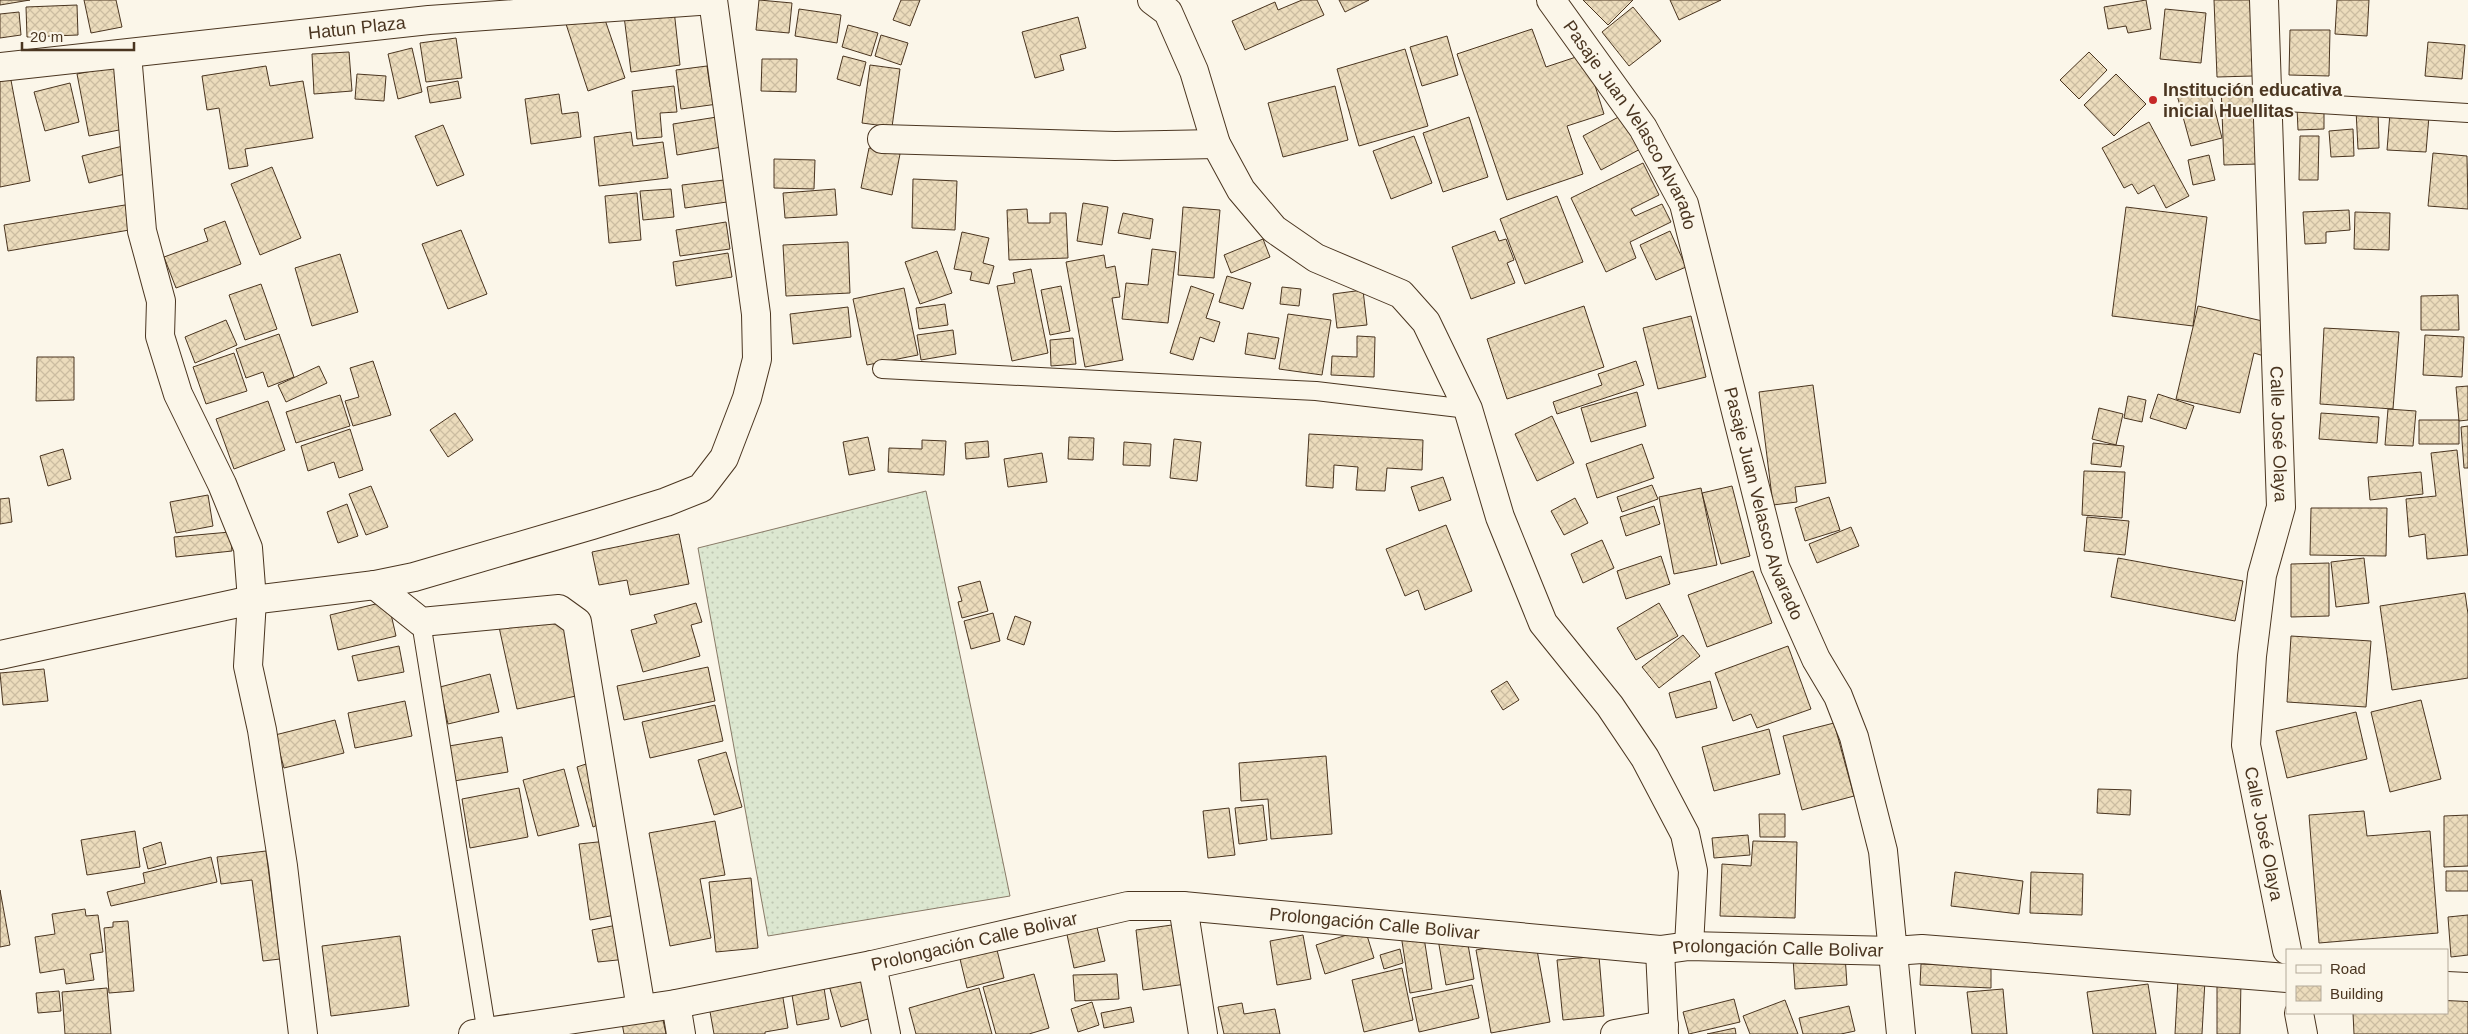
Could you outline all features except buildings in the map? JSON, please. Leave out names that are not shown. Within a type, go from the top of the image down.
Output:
[{"type":"street","points":[[0,656],[252,600],[375,585],[424,574],[666,502],[701,488],[724,458],[747,398],[757,359],[756,314],[713,0]]},
{"type":"street","name":"Hatun Plaza","points":[[0,67],[127,54],[427,10],[713,0]]},
{"type":"street","points":[[1152,0],[1168,12],[1176,29],[1194,71],[1216,144],[1242,190],[1274,229],[1316,258],[1400,294],[1426,322],[1468,409],[1500,518],[1542,623],[1610,706],[1645,758],[1685,834],[1693,871],[1688,946]]},
{"type":"street","name":"Pasaje Juan Velasco Alvarado","points":[[1551,0],[1643,128],[1684,204],[1775,567],[1816,659],[1838,696],[1854,737],[1883,851],[1901,1034]]},
{"type":"street","name":"Calle José Olaya","points":[[2264,0],[2269,101],[2281,507],[2262,575],[2252,656],[2246,745],[2287,949]]},
{"type":"street","points":[[127,54],[142,232],[161,302],[160,336],[178,394],[222,484],[248,548],[252,600],[248,666],[262,730],[283,866],[303,1034]]},
{"type":"street","points":[[882,139],[1115,146],[1216,144]]},
{"type":"street","points":[[375,585],[421,622],[559,609],[577,622],[641,1009]]},
{"type":"street","name":"Prolongación Calle Bolivar","points":[[482,1033],[676,1004],[872,965],[1128,906],[1184,906],[1660,950],[1688,946],[1893,951],[1922,949],[2286,978]]},
{"type":"street","points":[[1184,906],[1203,1034]]},
{"type":"street","points":[[1615,1034],[1664,1030],[1660,950]]},
{"type":"street","points":[[872,965],[886,1034]]},
{"type":"street","points":[[2448,986],[2468,987]]},
{"type":"street","points":[[676,1004],[680,1034]]},
{"type":"street","points":[[2299,1014],[2303,1034]]},
{"type":"lane","points":[[2269,101],[2468,113]]},
{"type":"lane","points":[[882,369],[1316,391],[1468,409]]},
{"type":"lane","points":[[421,622],[482,1033]]},
{"type":"green space","points":[[926,491],[1010,896],[768,936],[698,548]]},
{"type":"place","name":"Institución educativa inicial Huellitas","points":[[2153,100]]}]
